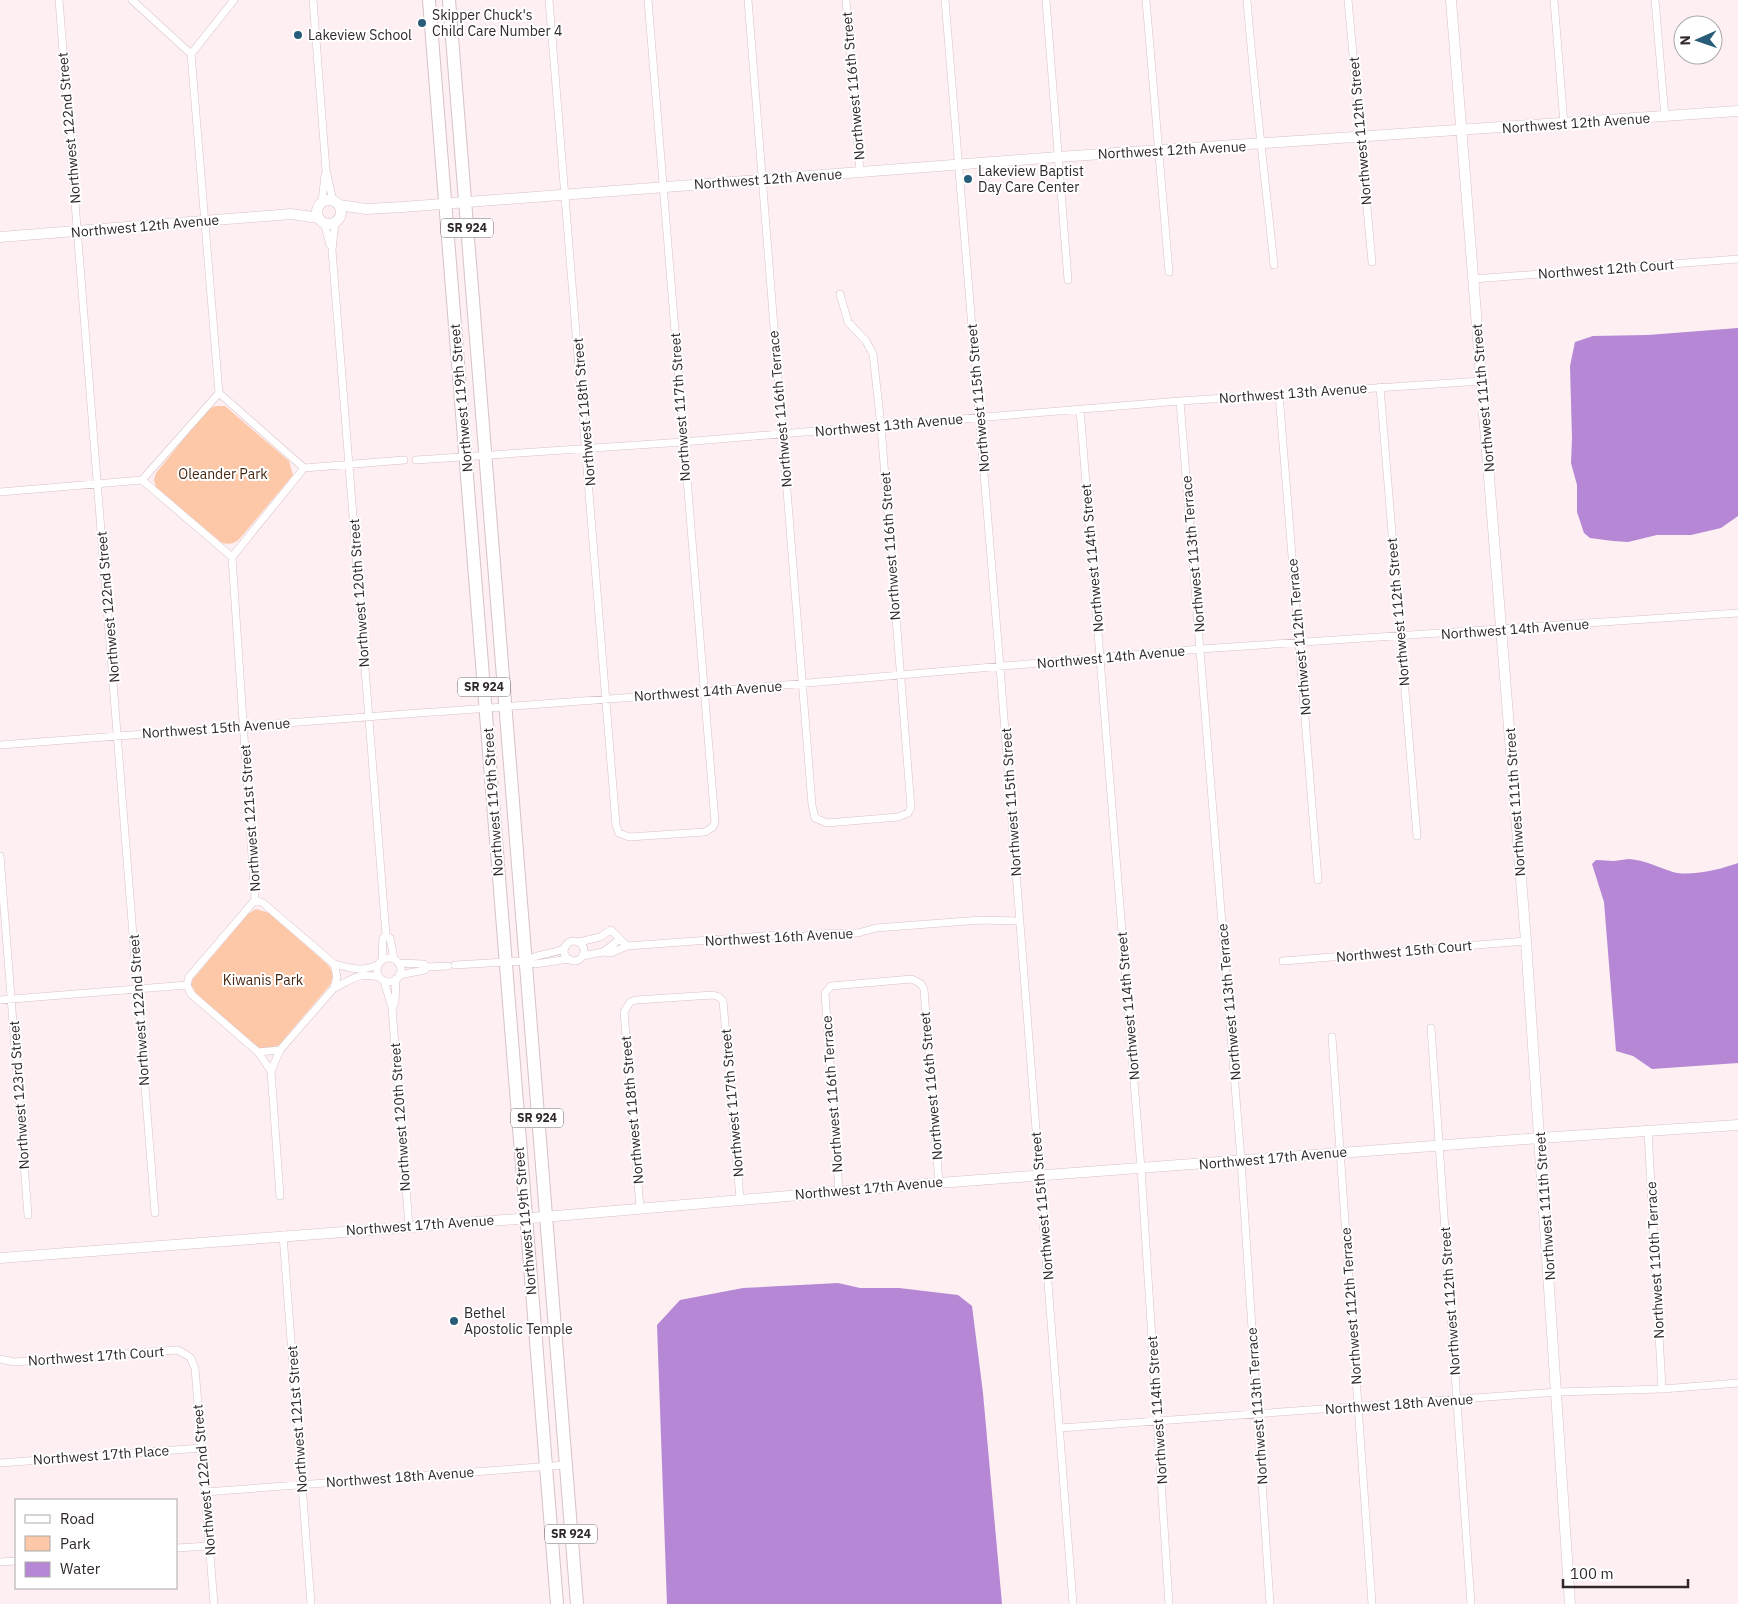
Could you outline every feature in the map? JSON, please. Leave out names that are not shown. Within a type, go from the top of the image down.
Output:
[{"type":"highway","name":"Northwest 119th Street","points":[[429,0],[557,1604]]},
{"type":"highway","name":"Northwest 119th Street","points":[[449,0],[544,1217],[577,1604]]},
{"type":"street","name":"Northwest 122nd Street","points":[[59,0],[155,1213]]},
{"type":"street","points":[[132,0],[191,54]]},
{"type":"street","points":[[234,0],[191,54],[219,393],[304,468],[349,466],[404,460]]},
{"type":"street","name":"Northwest 120th Street","points":[[313,0],[326,170],[326,209],[332,250],[386,935],[383,938],[377,970],[392,1008],[409,1226]]},
{"type":"street","name":"Northwest 118th Street","points":[[549,0],[587,449],[616,825]]},
{"type":"street","name":"Northwest 117th Street","points":[[616,825],[619,833],[629,837],[705,832],[713,827],[714,814],[682,442],[664,186],[648,0]]},
{"type":"street","name":"Northwest 116th Terrace","points":[[748,0],[802,684],[812,805],[815,818]]},
{"type":"street","name":"Northwest 116th Street","points":[[846,0],[860,172]]},
{"type":"street","name":"Northwest 115th Street","points":[[945,0],[1000,667],[1038,1176],[1073,1604]]},
{"type":"street","points":[[1046,0],[1068,280]]},
{"type":"street","points":[[1146,0],[1169,272]]},
{"type":"street","points":[[1247,0],[1257,123],[1274,265]]},
{"type":"street","name":"Northwest 112th Street","points":[[1348,0],[1372,262]]},
{"type":"street","name":"Northwest 111th Street","points":[[1452,0],[1526,941],[1558,1392],[1570,1604]]},
{"type":"street","points":[[1554,0],[1564,124]]},
{"type":"street","points":[[1655,0],[1665,117]]},
{"type":"street","name":"Northwest 12th Avenue","points":[[0,236],[291,214],[326,209],[465,202],[1058,157],[1738,111]]},
{"type":"street","name":"Northwest 120th Street","points":[[326,170],[326,209]]},
{"type":"street","name":"Northwest 12th Avenue","points":[[326,209],[337,219],[366,208]]},
{"type":"street","points":[[326,209],[337,219]]},
{"type":"street","name":"Northwest 120th Street","points":[[332,250],[337,219]]},
{"type":"street","name":"Northwest 12th Court","points":[[1473,279],[1738,259]]},
{"type":"street","name":"Northwest 116th Street","points":[[815,818],[827,823],[898,817],[908,813],[911,808],[899,676],[881,426],[873,354],[866,341],[848,322],[840,294]]},
{"type":"street","name":"Northwest 13th Avenue","points":[[416,460],[682,442],[1180,401],[1482,381]]},
{"type":"street","name":"Northwest 112th Street","points":[[1380,387],[1417,836]]},
{"type":"street","points":[[0,492],[142,480],[219,393]]},
{"type":"street","name":"Northwest 112th Terrace","points":[[1279,394],[1318,880]]},
{"type":"street","name":"Northwest 113th Terrace","points":[[1180,401],[1241,1160],[1270,1604]]},
{"type":"street","name":"Northwest 114th Street","points":[[1080,409],[1141,1168],[1169,1604]]},
{"type":"street","points":[[142,480],[232,557],[304,468]]},
{"type":"street","name":"Northwest 121st Street","points":[[232,557],[255,900]]},
{"type":"street","name":"Northwest 14th Avenue","points":[[485,708],[899,676],[1200,649],[1738,613]]},
{"type":"street","name":"Northwest 15th Avenue","points":[[0,745],[485,708]]},
{"type":"street","name":"Northwest 123rd Street","points":[[0,856],[28,1215]]},
{"type":"street","points":[[271,1071],[268,1070],[258,1052],[191,994],[187,985],[189,977],[255,900],[263,903],[334,964],[345,968],[368,969],[380,962],[396,961],[424,964],[427,967],[425,970],[398,977],[382,979],[353,977],[334,988],[280,1050],[271,1071],[280,1196]]},
{"type":"street","name":"Northwest 16th Avenue","points":[[604,951],[611,953],[627,946],[777,935],[794,939],[814,934],[858,933],[876,928],[981,920],[1020,921]]},
{"type":"street","name":"Northwest 16th Avenue","points":[[525,961],[534,956],[557,953],[572,941],[579,942],[600,937],[611,930],[627,946]]},
{"type":"street","name":"Northwest 120th Street","points":[[386,935],[390,938],[400,969],[395,1003],[392,1008]]},
{"type":"street","points":[[600,937],[604,951]]},
{"type":"street","name":"Northwest 16th Avenue","points":[[427,967],[525,961],[535,964],[569,959],[578,960],[582,956],[604,951],[619,940]]},
{"type":"street","name":"Northwest 15th Court","points":[[1283,961],[1526,941]]},
{"type":"street","points":[[579,942],[583,947],[582,956]]},
{"type":"street","points":[[565,948],[565,954],[569,959]]},
{"type":"street","points":[[334,964],[337,977],[334,988]]},
{"type":"street","name":"Northwest 116th Terrace","points":[[839,1191],[824,998],[827,989],[831,986],[912,979],[921,984],[924,989]]},
{"type":"street","points":[[0,1000],[187,985]]},
{"type":"street","name":"Northwest 116th Street","points":[[924,989],[939,1183]]},
{"type":"street","name":"Northwest 117th Street","points":[[624,1012],[630,1002],[636,1000],[713,995],[719,997],[724,1007],[740,1199]]},
{"type":"street","name":"Northwest 118th Street","points":[[624,1012],[640,1208]]},
{"type":"street","name":"Northwest 112th Street","points":[[1431,1028],[1471,1604]]},
{"type":"street","name":"Northwest 112th Terrace","points":[[1332,1037],[1372,1604]]},
{"type":"street","points":[[258,1052],[280,1050]]},
{"type":"street","name":"Northwest 17th Avenue","points":[[0,1258],[283,1235],[544,1217],[740,1199],[1341,1152],[1738,1125]]},
{"type":"street","name":"Northwest 110th Terrace","points":[[1648,1131],[1662,1389]]},
{"type":"street","name":"Northwest 121st Street","points":[[283,1235],[311,1604]]},
{"type":"street","name":"Northwest 17th Court","points":[[0,1359],[14,1362],[178,1350],[190,1357]]},
{"type":"street","name":"Northwest 122nd Street","points":[[190,1357],[195,1368],[214,1604]]},
{"type":"street","name":"Northwest 18th Avenue","points":[[1060,1428],[1558,1392],[1662,1389],[1738,1383]]},
{"type":"street","name":"Northwest 17th Place","points":[[0,1462],[201,1448]]},
{"type":"street","name":"Northwest 18th Avenue","points":[[205,1492],[566,1465]]},
{"type":"street","points":[[178,1548],[210,1546]]},
{"type":"street","points":[[0,1562],[15,1561]]},
{"type":"green space","name":"Oleander Park","points":[[216,406],[225,406],[289,461],[293,475],[242,536],[231,544],[222,543],[156,487],[154,480],[156,473],[208,409]]},
{"type":"green space","name":"Kiwanis Park","points":[[256,909],[269,913],[327,964],[332,974],[330,985],[279,1045],[265,1050],[258,1047],[198,996],[191,985],[193,979],[248,914]]},
{"type":"water","points":[[1738,328],[1738,516],[1721,528],[1691,535],[1657,535],[1628,542],[1590,538],[1584,533],[1577,512],[1577,485],[1571,463],[1570,366],[1575,342],[1593,336],[1648,335]]},
{"type":"water","points":[[1629,859],[1646,862],[1673,872],[1688,874],[1706,872],[1738,863],[1738,1063],[1652,1069],[1633,1056],[1616,1051],[1604,902],[1592,864],[1596,860],[1614,861]]},
{"type":"water","points":[[838,1283],[860,1288],[899,1288],[958,1295],[972,1306],[983,1393],[1002,1604],[667,1604],[657,1325],[680,1300],[743,1288]]},
{"type":"place","name":"Skipper Chuck's Child Care Number 4","points":[[422,23]]},
{"type":"place","name":"Lakeview School","points":[[298,35]]},
{"type":"place","name":"Lakeview Baptist Day Care Center","points":[[968,179]]},
{"type":"place","name":"Bethel Apostolic Temple","points":[[454,1321]]}]
